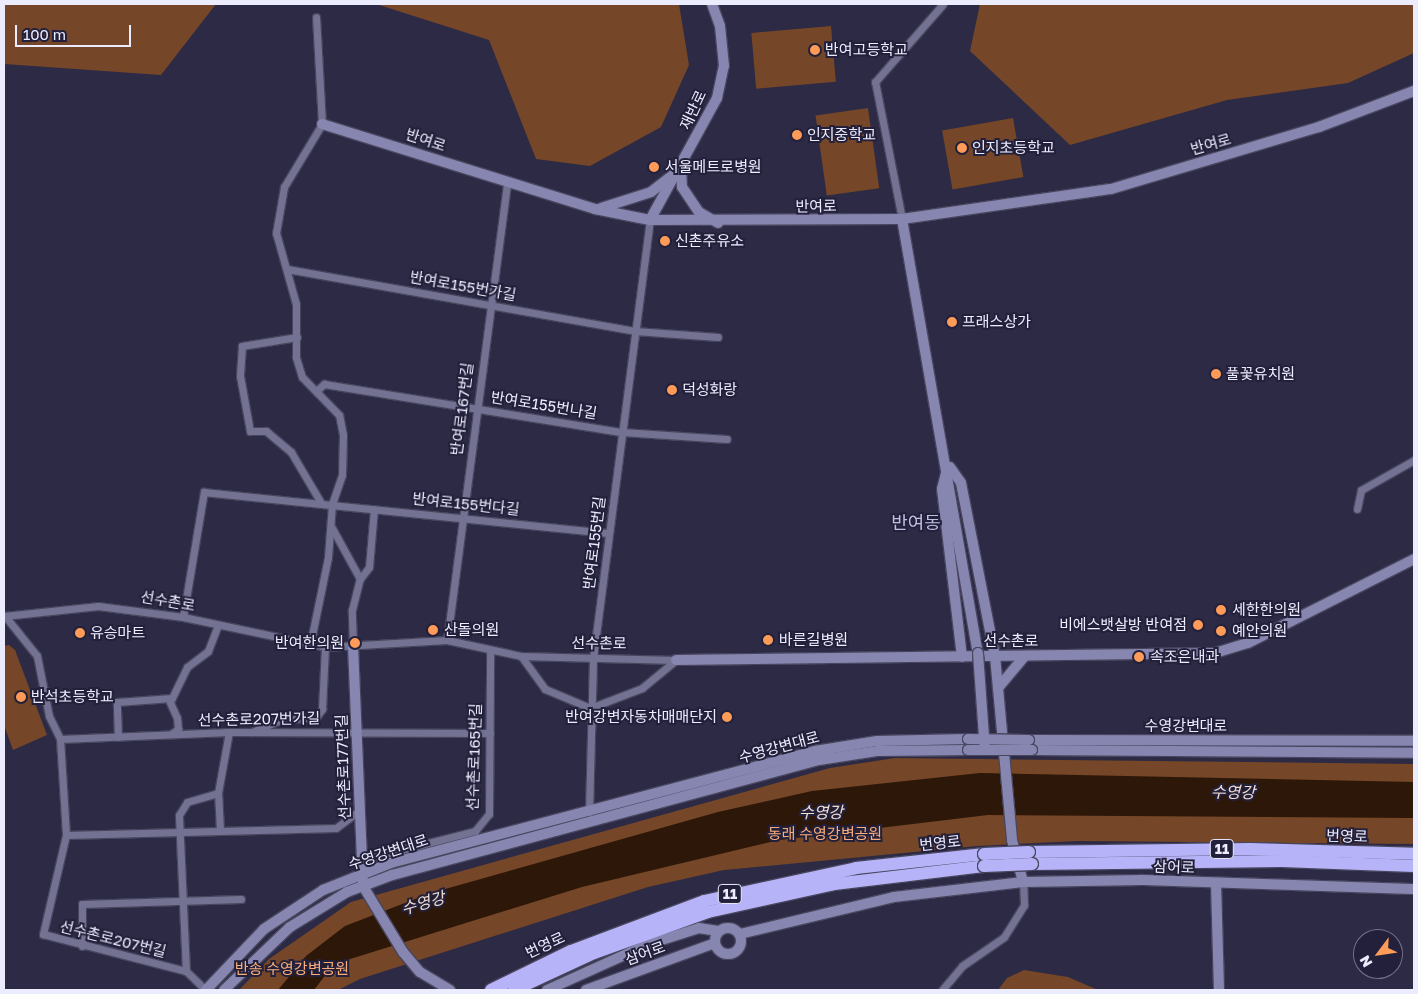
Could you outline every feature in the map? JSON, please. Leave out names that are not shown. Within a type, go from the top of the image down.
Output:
[{"type":"highway","name":"번영로","points":[[491,990],[571,951],[704,901],[856,868],[984,860],[1250,849],[1414,854]]},
{"type":"highway","name":"번영로","points":[[1030,858],[1282,861],[1414,866]]},
{"type":"highway","name":"번영로","points":[[514,990],[594,953],[708,912],[834,884],[984,860]]},
{"type":"main road","name":"재반로","points":[[650,220],[681,168],[717,98],[724,66],[720,26],[712,4]]},
{"type":"main road","name":"반여로","points":[[322,124],[595,209],[650,220],[719,223],[902,219],[1111,189],[1319,127],[1414,91]]},
{"type":"main road","points":[[595,209],[651,192],[681,168]]},
{"type":"main road","points":[[681,168],[682,187],[700,212],[719,223]]},
{"type":"main road","points":[[902,219],[948,465],[978,653],[984,744]]},
{"type":"main road","points":[[948,465],[961,483],[995,656],[1011,827],[1023,882]]},
{"type":"main road","points":[[948,465],[942,489],[962,656]]},
{"type":"main road","name":"선수촌로","points":[[676,660],[962,656],[1024,657],[1216,653],[1248,643],[1414,559]]},
{"type":"main road","name":"선수촌로177번길","points":[[353,646],[363,886]]},
{"type":"main road","points":[[998,688],[1024,657]]},
{"type":"main road","name":"수영강변대로","points":[[206,990],[264,929],[323,890],[363,873],[816,751],[877,741],[984,744],[1029,740],[1414,741]]},
{"type":"main road","name":"수영강변대로","points":[[224,990],[290,927],[363,886],[819,760],[878,751],[968,744]]},
{"type":"main road","name":"수영강변대로","points":[[984,744],[1032,750],[1414,752]]},
{"type":"main road","name":"삼어로","points":[[740,934],[894,897],[1023,882],[1216,883],[1414,889]]},
{"type":"main road","points":[[1216,883],[1219,990]]},
{"type":"main road","points":[[363,886],[403,952],[420,972],[450,990]]},
{"type":"main road","points":[[547,990],[588,971],[699,928],[718,931],[730,927],[740,934],[739,948],[732,953],[723,953],[715,943],[718,931]]},
{"type":"main road","name":"삼어로","points":[[586,990],[715,943]]},
{"type":"street","points":[[902,219],[875,82],[943,4]]},
{"type":"street","points":[[310,645],[332,528],[332,504],[342,475],[343,435],[339,416],[302,377],[296,357],[296,304],[276,233],[284,187],[322,124],[316,17]]},
{"type":"street","name":"반여로167번길","points":[[447,640],[475,408],[507,182]]},
{"type":"street","name":"반여로155번길","points":[[589,812],[590,708],[593,658],[650,220]]},
{"type":"street","name":"반여로155번가길","points":[[287,269],[635,331]]},
{"type":"street","points":[[635,331],[718,337]]},
{"type":"street","points":[[297,337],[242,346],[240,376],[250,431],[266,431],[291,452],[321,504]]},
{"type":"street","name":"반여로155번나길","points":[[316,391],[324,384],[622,432]]},
{"type":"street","points":[[622,432],[727,439]]},
{"type":"street","points":[[1357,509],[1361,490],[1414,460]]},
{"type":"street","name":"반여로155번다길","points":[[183,617],[204,492],[608,533]]},
{"type":"street","points":[[353,646],[352,610],[360,580],[369,567],[374,509]]},
{"type":"street","points":[[332,528],[360,580]]},
{"type":"street","name":"선수촌로","points":[[4,616],[98,606],[183,617],[217,627],[325,647],[447,640],[490,652],[521,656],[676,660]]},
{"type":"street","name":"선수촌로207번길","points":[[4,616],[37,656],[49,716],[60,739],[66,835],[42,928],[47,937],[186,971]]},
{"type":"street","points":[[171,735],[178,729],[172,698],[186,666],[208,651],[217,627]]},
{"type":"street","points":[[252,732],[278,721],[317,716],[322,709],[325,647]]},
{"type":"street","name":"선수촌로165번길","points":[[362,860],[475,831],[489,814],[490,652]]},
{"type":"street","points":[[521,656],[545,690],[590,708],[642,688],[676,660]]},
{"type":"street","points":[[118,737],[117,702],[172,698]]},
{"type":"street","points":[[220,830],[218,793],[229,732]]},
{"type":"street","name":"선수촌로207번가길","points":[[60,739],[229,732],[490,733]]},
{"type":"street","points":[[206,990],[186,971],[180,899],[179,832],[182,807],[218,793]]},
{"type":"street","points":[[66,835],[336,828],[360,810]]},
{"type":"street","points":[[941,990],[962,966],[1004,938],[1024,905],[1023,882]]},
{"type":"street","points":[[82,946],[82,904],[180,899],[241,899]]},
{"type":"green space","points":[[4,4],[216,4],[161,75],[4,64]]},
{"type":"green space","points":[[376,4],[679,4],[689,65],[661,127],[590,166],[536,159],[489,40]]},
{"type":"green space","points":[[980,4],[1414,4],[1414,53],[1348,83],[1227,100],[1070,145],[970,51]]},
{"type":"green space","points":[[831,26],[836,82],[756,89],[751,33]]},
{"type":"green space","points":[[868,108],[879,188],[827,196],[816,115]]},
{"type":"green space","points":[[1013,118],[1023,177],[953,190],[942,131]]},
{"type":"green space","name":"반석초등학교","points":[[9,645],[15,650],[47,735],[13,750],[4,725],[4,646]]},
{"type":"green space","points":[[895,758],[1414,764],[1414,844],[1078,841],[977,846],[724,870],[648,887],[360,979],[338,990],[239,990],[269,959],[351,902],[830,768]]},
{"type":"green space","points":[[1024,970],[1068,977],[1098,990],[998,990],[1007,978]]},
{"type":"water","name":"수영강","points":[[980,773],[1414,782],[1414,818],[988,815],[779,840],[582,887],[347,960],[330,969],[314,990],[278,990],[306,956],[345,926],[431,893],[718,812],[812,791]]},
{"type":"place","name":"반여고등학교","points":[[815,50]]},
{"type":"place","name":"인지중학교","points":[[797,135]]},
{"type":"place","name":"인지초등학교","points":[[962,148]]},
{"type":"place","name":"서울메트로병원","points":[[654,167]]},
{"type":"place","name":"신촌주유소","points":[[665,241]]},
{"type":"place","name":"프래스상가","points":[[952,322]]},
{"type":"place","name":"풀꽃유치원","points":[[1216,374]]},
{"type":"place","name":"덕성화랑","points":[[672,390]]},
{"type":"place","name":"세한한의원","points":[[1221,610]]},
{"type":"place","name":"비에스뱃살방 반여점","points":[[1198,625]]},
{"type":"place","name":"산돌의원","points":[[433,630]]},
{"type":"place","name":"예안의원","points":[[1221,631]]},
{"type":"place","name":"유승마트","points":[[80,633]]},
{"type":"place","name":"바른길병원","points":[[768,640]]},
{"type":"place","name":"반여한의원","points":[[355,643]]},
{"type":"place","name":"속조은내과","points":[[1139,657]]},
{"type":"place","name":"반석초등학교","points":[[21,697]]},
{"type":"place","name":"반여강변자동차매매단지","points":[[727,717]]},
{"type":"district","name":"반여동","points":[[916,522]]},
{"type":"park label","name":"동래 수영강변공원","points":[[825,834]]},
{"type":"park label","name":"반송 수영강변공원","points":[[292,969]]}]
